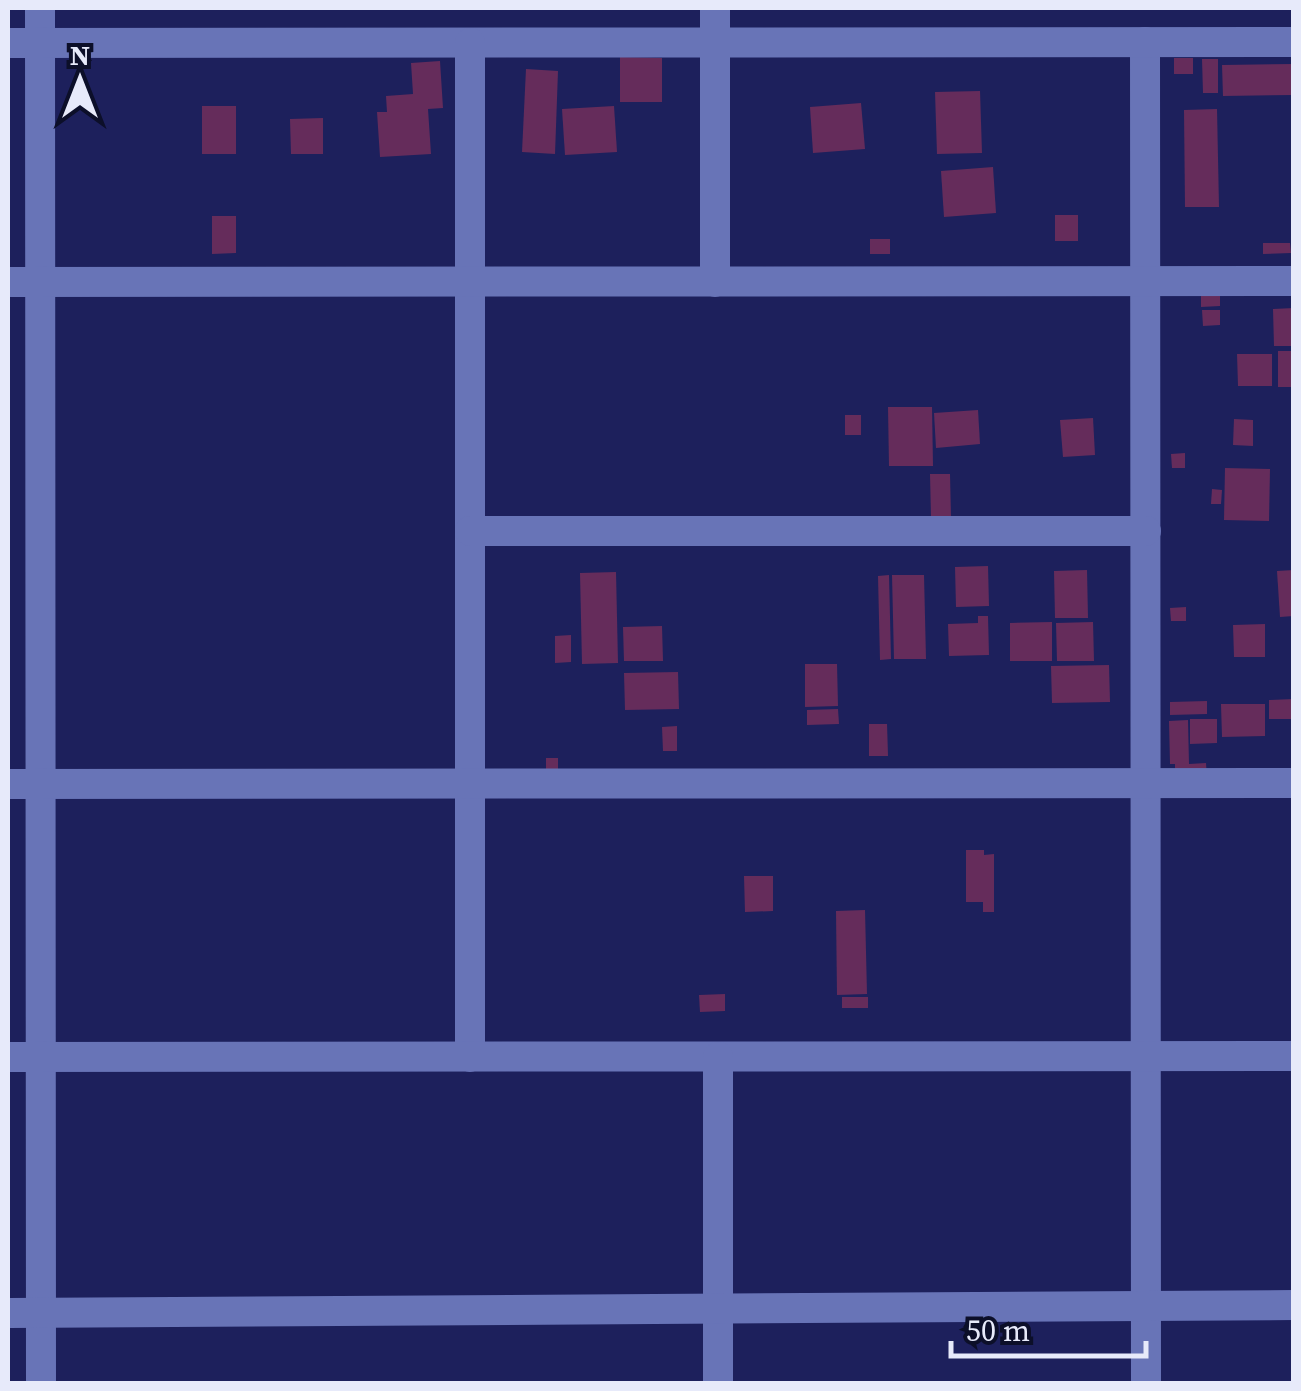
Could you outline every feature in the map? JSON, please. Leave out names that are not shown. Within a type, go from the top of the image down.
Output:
[{"type":"street","points":[[40,8],[41,1384]]},
{"type":"street","points":[[715,8],[715,282]]},
{"type":"street","points":[[470,42],[470,1057]]},
{"type":"street","points":[[1146,42],[1146,1384]]},
{"type":"street","points":[[8,43],[1294,42]]},
{"type":"street","points":[[8,282],[1294,282]]},
{"type":"street","points":[[470,532],[1146,532]]},
{"type":"street","points":[[8,784],[1294,783]]},
{"type":"street","points":[[718,1056],[718,1384]]},
{"type":"street","points":[[8,1057],[1294,1056]]},
{"type":"street","points":[[8,1313],[1294,1305]]},
{"type":"building","points":[[620,57],[662,58],[662,102],[620,102]]},
{"type":"building","points":[[1174,58],[1193,58],[1193,74],[1174,74]]},
{"type":"building","points":[[1202,59],[1218,59],[1218,93],[1203,93]]},
{"type":"building","points":[[440,61],[443,108],[428,109],[431,154],[380,157],[377,112],[387,112],[386,96],[413,94],[411,63]]},
{"type":"building","points":[[1294,64],[1294,95],[1223,96],[1222,65]]},
{"type":"building","points":[[526,69],[558,71],[555,154],[522,152]]},
{"type":"building","points":[[980,91],[982,153],[937,154],[935,92]]},
{"type":"building","points":[[861,103],[865,149],[813,153],[810,107]]},
{"type":"building","points":[[202,106],[236,106],[236,154],[202,154]]},
{"type":"building","points":[[614,106],[617,152],[565,155],[562,109]]},
{"type":"building","points":[[1217,109],[1219,207],[1185,207],[1184,110]]},
{"type":"building","points":[[323,118],[323,154],[291,154],[290,119]]},
{"type":"building","points":[[993,167],[996,213],[944,217],[941,171]]},
{"type":"building","points":[[1055,215],[1078,215],[1078,241],[1055,241]]},
{"type":"building","points":[[212,216],[236,216],[236,253],[212,254]]},
{"type":"building","points":[[870,239],[890,239],[890,254],[870,254]]},
{"type":"building","points":[[1263,243],[1290,243],[1291,253],[1263,254]]},
{"type":"building","points":[[1201,291],[1220,291],[1220,306],[1201,307]]},
{"type":"building","points":[[1294,308],[1294,346],[1274,346],[1273,309]]},
{"type":"building","points":[[1202,310],[1220,310],[1220,325],[1203,326]]},
{"type":"building","points":[[1278,351],[1294,351],[1294,387],[1278,387]]},
{"type":"building","points":[[1237,354],[1272,354],[1272,386],[1238,386]]},
{"type":"building","points":[[888,407],[932,407],[933,466],[889,466]]},
{"type":"building","points":[[978,410],[980,444],[936,448],[934,413]]},
{"type":"building","points":[[845,415],[861,415],[861,435],[845,435]]},
{"type":"building","points":[[1093,418],[1095,455],[1063,457],[1060,420]]},
{"type":"building","points":[[1234,419],[1253,420],[1253,446],[1233,445]]},
{"type":"building","points":[[1185,453],[1185,468],[1172,468],[1171,454]]},
{"type":"building","points":[[1225,468],[1270,469],[1269,521],[1224,520]]},
{"type":"building","points":[[930,474],[950,474],[951,517],[931,517]]},
{"type":"building","points":[[1212,489],[1222,490],[1221,504],[1211,504]]},
{"type":"building","points":[[988,566],[989,606],[956,607],[955,567]]},
{"type":"building","points":[[1087,570],[1088,618],[1055,618],[1054,571]]},
{"type":"building","points":[[1294,570],[1294,616],[1280,617],[1277,571]]},
{"type":"building","points":[[616,572],[618,663],[582,664],[580,573]]},
{"type":"building","points":[[889,575],[891,659],[880,660],[878,576]]},
{"type":"building","points":[[892,575],[924,575],[926,659],[894,659]]},
{"type":"building","points":[[1186,607],[1186,621],[1171,621],[1170,608]]},
{"type":"building","points":[[978,616],[988,616],[989,655],[949,656],[948,624],[978,623]]},
{"type":"building","points":[[1052,622],[1052,661],[1010,661],[1010,623]]},
{"type":"building","points":[[1093,622],[1094,661],[1057,661],[1056,623]]},
{"type":"building","points":[[1265,624],[1265,657],[1234,657],[1233,625]]},
{"type":"building","points":[[662,626],[663,661],[624,661],[623,627]]},
{"type":"building","points":[[571,635],[571,662],[555,663],[555,636]]},
{"type":"building","points":[[805,664],[837,664],[838,706],[805,707]]},
{"type":"building","points":[[1109,665],[1110,702],[1052,703],[1051,666]]},
{"type":"building","points":[[678,672],[679,709],[625,710],[624,673]]},
{"type":"building","points":[[1294,699],[1294,719],[1269,719],[1269,700]]},
{"type":"building","points":[[1207,701],[1207,714],[1170,715],[1170,702]]},
{"type":"building","points":[[1221,704],[1265,704],[1265,736],[1222,737]]},
{"type":"building","points":[[838,709],[839,724],[807,725],[807,710]]},
{"type":"building","points":[[1190,719],[1217,719],[1217,743],[1190,744]]},
{"type":"building","points":[[1188,720],[1189,764],[1206,763],[1207,778],[1175,779],[1175,764],[1170,764],[1169,721]]},
{"type":"building","points":[[869,724],[887,724],[888,756],[869,756]]},
{"type":"building","points":[[677,726],[677,751],[663,751],[662,727]]},
{"type":"building","points":[[546,758],[558,758],[558,780],[546,780]]},
{"type":"building","points":[[966,850],[994,854],[994,912],[983,912],[983,902],[966,902]]},
{"type":"building","points":[[744,876],[773,876],[773,911],[745,912]]},
{"type":"building","points":[[865,910],[867,994],[837,995],[836,911]]},
{"type":"building","points":[[725,994],[725,1011],[700,1012],[699,995]]},
{"type":"building","points":[[842,997],[868,997],[868,1008],[842,1008]]}]
